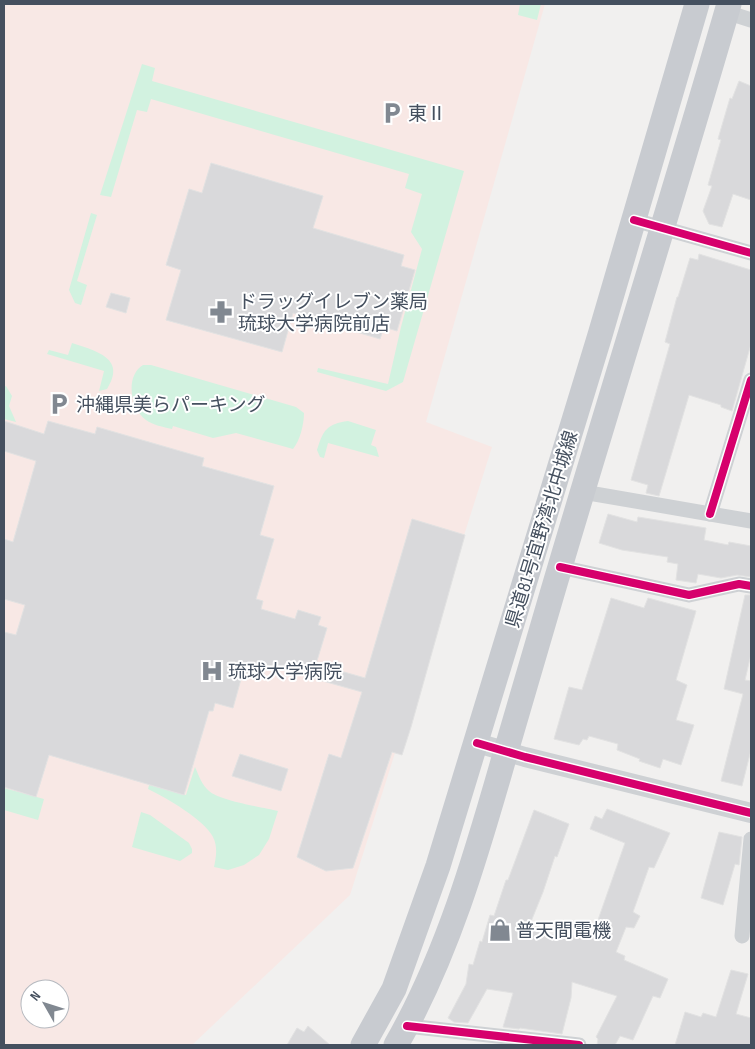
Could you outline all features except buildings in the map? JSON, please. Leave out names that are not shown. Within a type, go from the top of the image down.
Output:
[{"type":"main road","name":"県道81号宜野湾北中城線","points":[[363,1045],[394,989],[438,866],[477,743],[697,4]]},
{"type":"main road","name":"県道81号宜野湾北中城線","points":[[401,1036],[429,977],[455,915],[484,831],[560,567],[663,228],[727,8]]},
{"type":"street","points":[[727,8],[751,20]]},
{"type":"street","points":[[634,220],[751,253]]},
{"type":"street","points":[[710,514],[751,380]]},
{"type":"street","points":[[583,492],[751,520]]},
{"type":"street","points":[[560,567],[689,595],[739,584],[751,586]]},
{"type":"street","points":[[477,743],[506,752],[751,813]]},
{"type":"street","points":[[742,936],[751,839]]},
{"type":"street","points":[[401,1036],[579,1045]]},
{"type":"shaded area","name":"琉球大学病院","points":[[4,4],[545,4],[426,422],[492,447],[350,895],[192,1045],[4,1045]]},
{"type":"green space","points":[[520,4],[541,4],[537,20],[518,15]]},
{"type":"green space","points":[[142,64],[155,68],[152,81],[464,171],[403,382],[386,391],[317,372],[318,368],[388,384],[422,249],[411,232],[422,194],[405,188],[409,174],[151,99],[147,112],[137,110],[111,197],[100,195]]},
{"type":"green space","points":[[91,213],[97,215],[77,281],[87,285],[81,305],[75,303],[69,290]]},
{"type":"green space","points":[[72,343],[99,353],[111,363],[113,370],[112,378],[107,389],[99,391],[104,371],[47,354],[49,350],[68,355]]},
{"type":"green space","points":[[143,365],[151,365],[296,407],[304,413],[298,442],[293,449],[236,433],[213,438],[173,426],[172,429],[158,426],[141,415],[133,400],[132,384],[134,377],[137,370]]},
{"type":"green space","points":[[6,386],[12,396],[9,406],[16,422],[4,419],[4,387]]},
{"type":"green space","points":[[348,421],[376,430],[371,445],[376,447],[379,457],[328,443],[324,458],[320,457],[317,450],[321,437],[327,429],[335,424]]},
{"type":"green space","points":[[195,767],[204,786],[214,795],[231,801],[278,811],[269,839],[259,855],[244,865],[228,870],[214,867],[216,845],[209,830],[193,816],[148,789],[149,785],[186,795]]},
{"type":"green space","points":[[4,788],[44,799],[38,820],[4,810]]},
{"type":"green space","points":[[141,812],[150,815],[189,843],[192,853],[180,861],[132,847]]},
{"type":"cycle path","points":[[634,220],[751,253]]},
{"type":"cycle path","points":[[710,514],[751,380]]},
{"type":"cycle path","points":[[560,567],[689,595],[739,584],[751,586]]},
{"type":"cycle path","points":[[477,743],[525,757],[751,813]]},
{"type":"cycle path","points":[[407,1026],[579,1045]]},
{"type":"place","name":"東Ⅱ","points":[[392,113]]},
{"type":"place","name":"ドラッグイレブン薬局 琉球大学病院前店","points":[[221,312]]},
{"type":"place","name":"沖縄県美らパーキング","points":[[59,404]]},
{"type":"place","name":"琉球大学病院","points":[[212,671]]},
{"type":"place","name":"普天間電機","points":[[500,930]]}]
